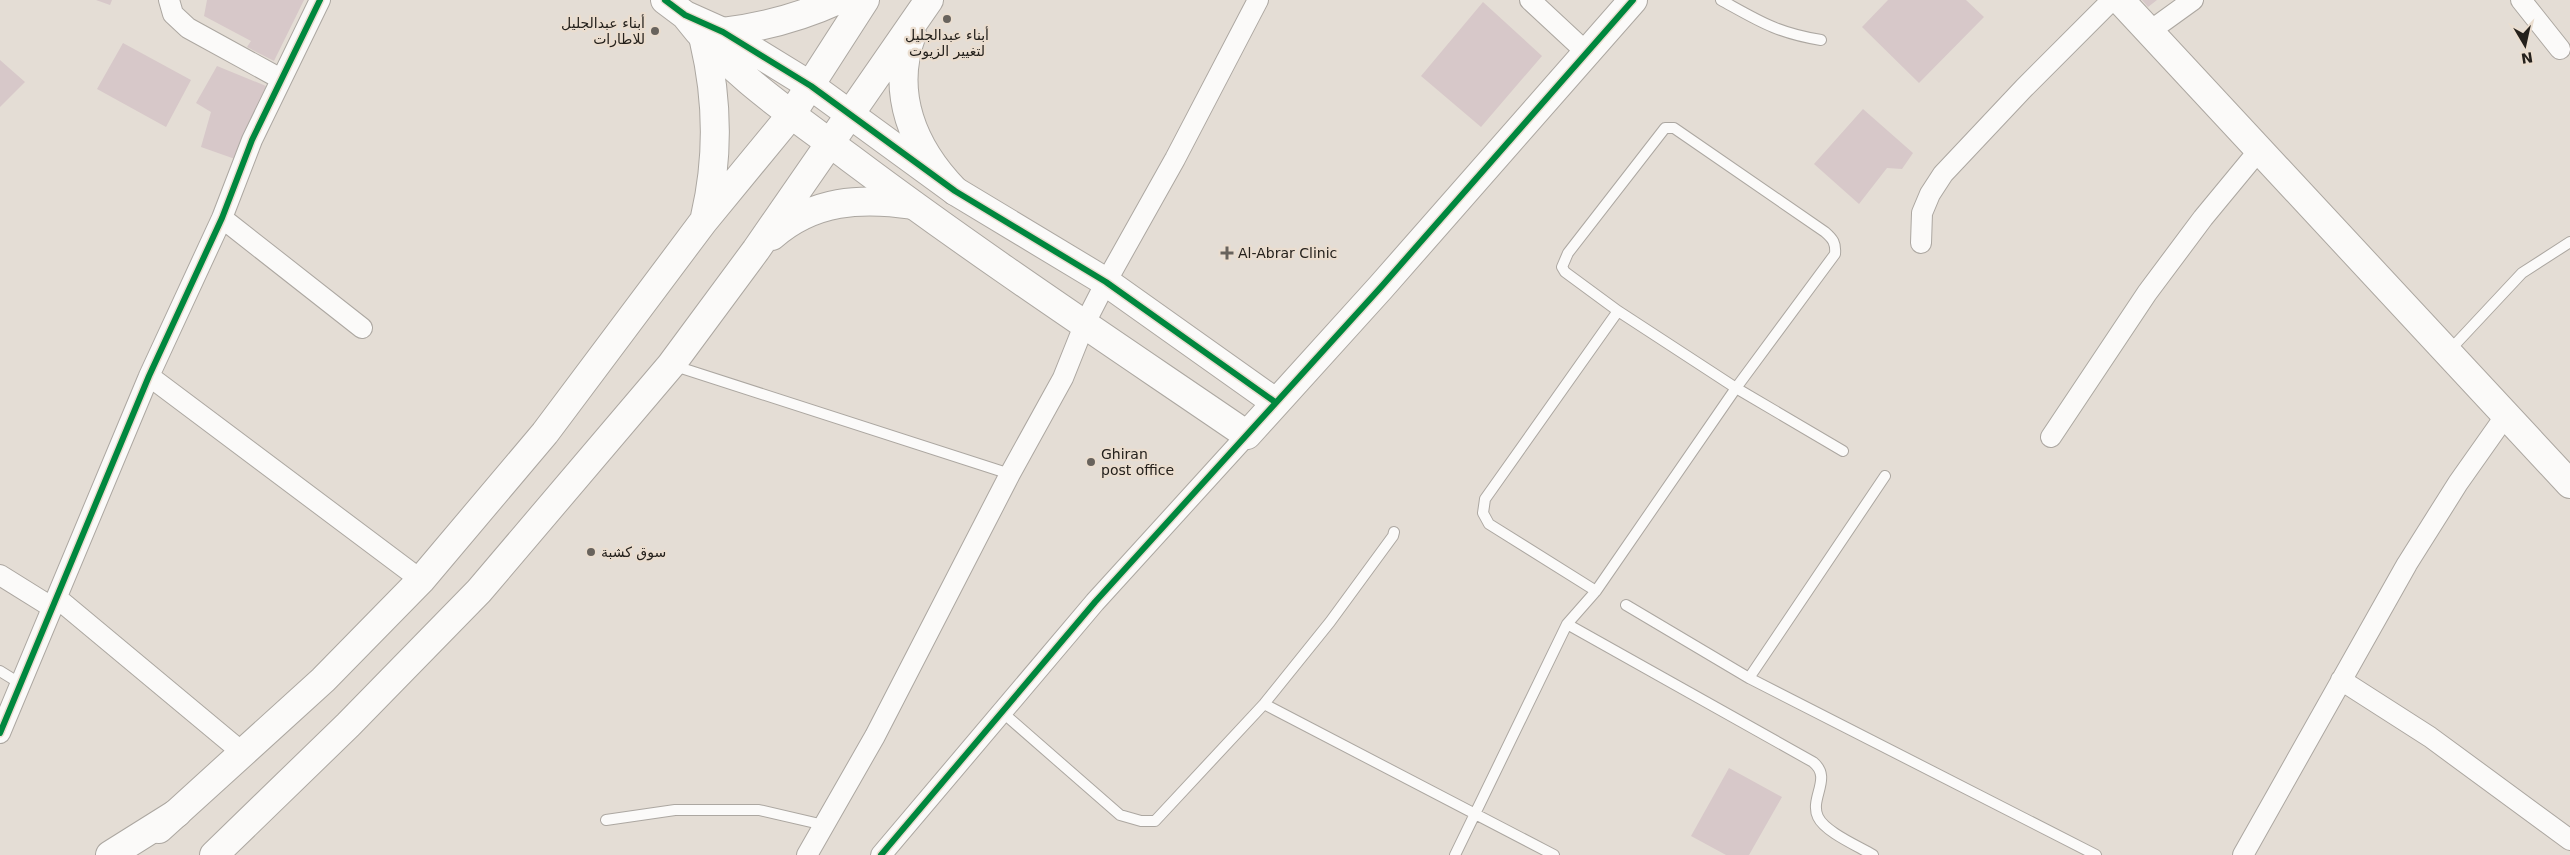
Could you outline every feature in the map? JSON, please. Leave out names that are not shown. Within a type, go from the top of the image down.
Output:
[{"type":"main road","points":[[714,36],[795,18],[838,0]]},
{"type":"main road","points":[[130,855],[323,680],[421,580],[545,433],[703,222],[791,115],[865,0]]},
{"type":"main road","points":[[714,36],[791,115],[913,205],[1247,435],[1381,287],[1633,0]]},
{"type":"main road","points":[[2120,0],[2570,484]]},
{"type":"main road","points":[[675,8],[714,36],[811,86],[955,191],[1106,282],[1275,402]]},
{"type":"main road","points":[[923,9],[909,42],[904,69],[905,97],[908,114],[921,149],[936,172],[955,191]]},
{"type":"main road","points":[[214,855],[348,725],[480,591],[671,365],[756,250],[923,9]]},
{"type":"main road","points":[[703,222],[714,171],[716,127],[714,36]]},
{"type":"main road","points":[[756,250],[782,228],[820,209],[845,202],[879,200],[913,205]]},
{"type":"main road","points":[[110,855],[177,813]]},
{"type":"street","points":[[169,0],[174,14],[188,28],[281,79]]},
{"type":"street","points":[[0,733],[149,376],[222,218],[252,140],[320,0]]},
{"type":"street","points":[[807,855],[875,736],[1010,474],[1063,378],[1085,323],[1106,282],[1175,159],[1258,0]]},
{"type":"street","points":[[1530,0],[1586,52]]},
{"type":"street","points":[[1920,243],[1922,214],[1930,194],[1943,174],[2024,88],[2112,0]]},
{"type":"street","points":[[2150,31],[2193,0]]},
{"type":"street","points":[[2521,0],[2560,49]]},
{"type":"street","points":[[2051,437],[2147,293],[2203,218],[2260,149]]},
{"type":"street","points":[[222,218],[362,328]]},
{"type":"street","points":[[149,376],[421,580]]},
{"type":"street","points":[[2243,855],[2407,564],[2458,483],[2506,415]]},
{"type":"street","points":[[881,855],[1095,602],[1247,435]]},
{"type":"street","points":[[0,575],[55,603],[243,753]]},
{"type":"street","points":[[2341,680],[2430,737],[2566,830]]},
{"type":"lane","points":[[1721,0],[1770,28],[1791,35],[1821,40]]},
{"type":"lane","points":[[1455,855],[1566,624],[1596,591],[1736,388],[1835,254],[1836,247],[1833,239],[1825,232],[1671,127],[1661,131],[1564,260],[1562,267],[1565,272],[1618,311],[1736,388],[1843,451]]},
{"type":"lane","points":[[2448,352],[2522,273],[2570,242]]},
{"type":"lane","points":[[1596,591],[1489,524],[1483,513],[1485,499],[1618,311]]},
{"type":"lane","points":[[671,365],[1010,474]]},
{"type":"lane","points":[[1749,678],[1885,476]]},
{"type":"lane","points":[[1002,712],[1120,815],[1141,821],[1155,821],[1264,704],[1330,622],[1393,536],[1394,532]]},
{"type":"lane","points":[[1626,605],[1749,678],[2096,855]]},
{"type":"lane","points":[[1566,624],[1814,762],[1819,766],[1822,773],[1816,810],[1818,817],[1830,830],[1873,855]]},
{"type":"lane","points":[[0,671],[21,684]]},
{"type":"lane","points":[[1264,704],[1554,855]]},
{"type":"lane","points":[[606,820],[675,810],[759,810],[824,825]]},
{"type":"building","points":[[96,0],[112,0],[110,5]]},
{"type":"building","points":[[207,0],[304,0],[274,61],[247,47],[251,41],[204,16]]},
{"type":"building","points":[[1888,0],[1966,0],[1984,17],[1919,83],[1862,27]]},
{"type":"building","points":[[2142,0],[2157,0],[2148,7]]},
{"type":"building","points":[[1483,2],[1542,56],[1481,127],[1421,76]]},
{"type":"building","points":[[123,43],[191,80],[166,127],[97,89]]},
{"type":"building","points":[[0,60],[25,82],[0,107]]},
{"type":"building","points":[[217,66],[266,86],[235,159],[201,147],[211,112],[196,103]]},
{"type":"building","points":[[1863,109],[1913,153],[1902,169],[1887,168],[1859,204],[1814,164]]},
{"type":"building","points":[[1729,768],[1782,797],[1749,855],[1726,855],[1691,836]]},
{"type":"cycle path","points":[[0,733],[149,376],[222,218],[252,140],[320,0]]},
{"type":"cycle path","points":[[665,0],[685,15],[723,32],[811,86],[955,191],[1106,282],[1275,402]]},
{"type":"cycle path","points":[[881,855],[1095,602],[1381,287],[1633,0]]},
{"type":"place","name":"أبناء عبدالجليل لتغيير الزيوت","points":[[947,19]]},
{"type":"place","name":"أبناء عبدالجليل للاطارات","points":[[655,31]]},
{"type":"place","name":"Al-Abrar Clinic","points":[[1227,253]]},
{"type":"place","name":"Ghiran post office","points":[[1091,462]]},
{"type":"place","name":"سوق كشبة","points":[[591,552]]}]
